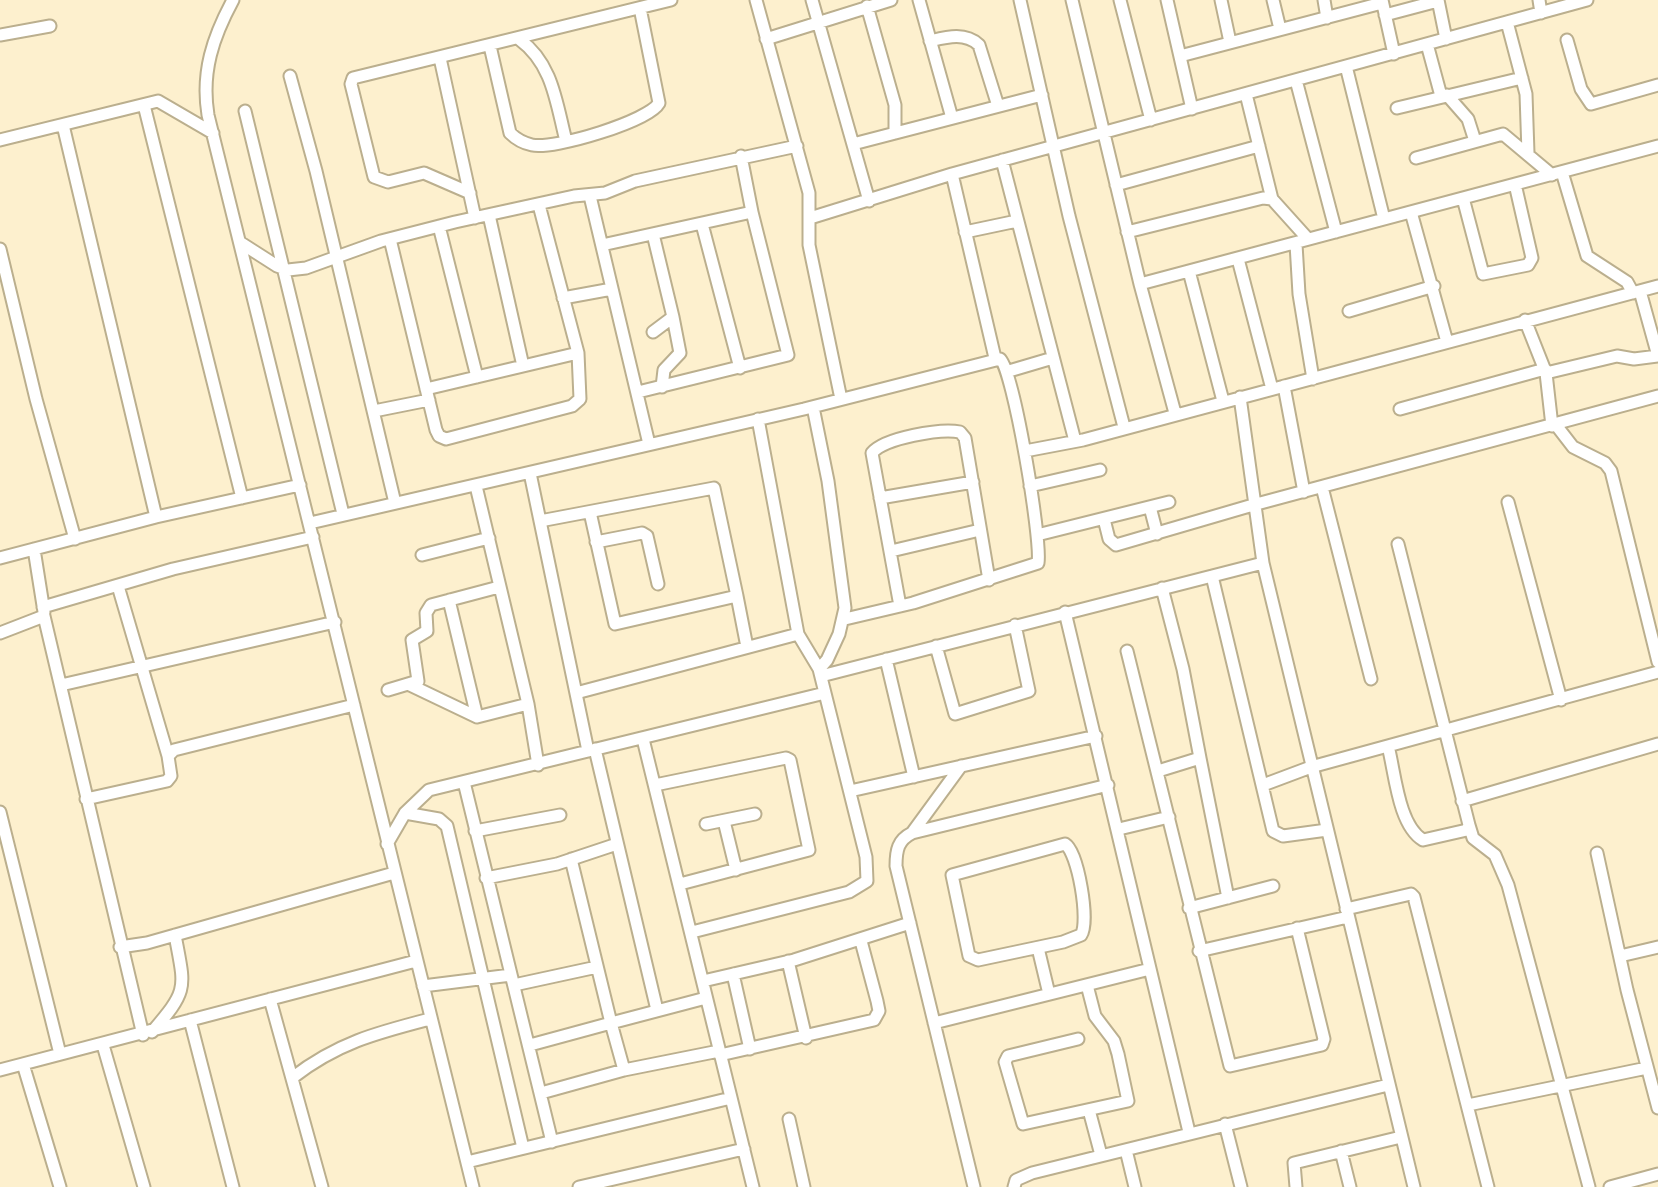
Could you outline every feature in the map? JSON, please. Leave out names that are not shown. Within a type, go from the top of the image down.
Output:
[{"type":"street","points":[[233,0],[215,36],[206,73],[205,99],[473,1187]]},
{"type":"street","points":[[470,193],[424,173],[379,181],[370,164],[356,108],[353,78],[671,0]]},
{"type":"street","points":[[756,0],[809,193],[809,245],[841,399]]},
{"type":"street","points":[[812,0],[869,201]]},
{"type":"street","points":[[766,39],[891,0]]},
{"type":"street","points":[[919,0],[952,118]]},
{"type":"street","points":[[1020,0],[1053,147],[1124,427]]},
{"type":"street","points":[[1072,0],[1127,232],[1175,413]]},
{"type":"street","points":[[1120,0],[1151,120]]},
{"type":"street","points":[[1167,0],[1192,109]]},
{"type":"street","points":[[1221,0],[1230,42]]},
{"type":"street","points":[[1273,0],[1280,29]]},
{"type":"street","points":[[1324,0],[1327,18]]},
{"type":"street","points":[[1180,56],[1327,18],[1383,6],[1438,0],[1446,39]]},
{"type":"street","points":[[1539,0],[1541,13]]},
{"type":"street","points":[[810,218],[952,174],[1587,0]]},
{"type":"street","points":[[867,6],[895,105],[895,133]]},
{"type":"street","points":[[1383,6],[1394,54]]},
{"type":"street","points":[[490,46],[510,133],[533,145],[566,141],[613,129],[628,120],[651,114],[659,103],[640,8]]},
{"type":"street","points":[[1507,22],[1528,109],[1528,153]]},
{"type":"street","points":[[0,35],[50,26]]},
{"type":"street","points":[[930,41],[953,36],[972,38],[979,45],[998,106]]},
{"type":"street","points":[[519,39],[541,58],[548,71],[566,141]]},
{"type":"street","points":[[1567,40],[1581,89],[1591,104],[1658,85]]},
{"type":"street","points":[[1427,44],[1444,96],[1468,119],[1475,141]]},
{"type":"street","points":[[440,58],[475,218]]},
{"type":"street","points":[[1346,66],[1384,219]]},
{"type":"street","points":[[290,76],[395,503]]},
{"type":"street","points":[[1397,108],[1522,78]]},
{"type":"street","points":[[1296,80],[1336,232]]},
{"type":"street","points":[[1246,94],[1272,199],[1302,242],[1299,294],[1313,379]]},
{"type":"street","points":[[853,144],[1042,95]]},
{"type":"street","points":[[0,140],[158,101],[213,133]]},
{"type":"street","points":[[144,105],[242,498]]},
{"type":"street","points":[[245,111],[343,514]]},
{"type":"street","points":[[63,125],[156,517]]},
{"type":"street","points":[[1400,409],[1617,356],[1634,359],[1658,356],[1637,292],[1587,256],[1557,173],[1503,134],[1416,158]]},
{"type":"street","points":[[241,243],[283,268],[306,268],[439,226],[610,192],[635,181],[797,146]]},
{"type":"street","points":[[1116,185],[1259,146]]},
{"type":"street","points":[[1140,284],[1658,146]]},
{"type":"street","points":[[638,392],[783,359],[789,349],[752,212],[741,156]]},
{"type":"street","points":[[1002,160],[1075,441]]},
{"type":"street","points":[[952,174],[995,358]]},
{"type":"street","points":[[1463,198],[1483,274],[1528,265],[1532,258],[1515,184]]},
{"type":"street","points":[[590,196],[649,444]]},
{"type":"street","points":[[1127,232],[1272,199]]},
{"type":"street","points":[[390,239],[439,436],[446,439],[572,406],[580,399],[578,353],[539,205]]},
{"type":"street","points":[[602,245],[752,212]]},
{"type":"street","points":[[1411,212],[1434,286],[1447,342]]},
{"type":"street","points":[[489,215],[523,366]]},
{"type":"street","points":[[965,232],[1017,221]]},
{"type":"street","points":[[702,224],[740,368]]},
{"type":"street","points":[[439,226],[477,377]]},
{"type":"street","points":[[653,234],[680,353],[664,370],[662,387]]},
{"type":"street","points":[[0,249],[36,399],[75,539]]},
{"type":"street","points":[[1238,259],[1278,387],[1304,492]]},
{"type":"street","points":[[1189,271],[1223,401]]},
{"type":"street","points":[[1349,311],[1434,286]]},
{"type":"street","points":[[1025,451],[1075,441],[1313,379],[1658,286]]},
{"type":"street","points":[[563,298],[612,289]]},
{"type":"street","points":[[653,332],[673,317]]},
{"type":"street","points":[[1525,320],[1546,371],[1554,426],[1573,447],[1605,463],[1611,471],[1658,662]]},
{"type":"street","points":[[374,411],[477,377],[578,353]]},
{"type":"street","points":[[310,523],[813,407],[995,358],[1005,362],[1025,451],[1038,563],[900,606],[845,619]]},
{"type":"street","points":[[1009,371],[1053,358]]},
{"type":"street","points":[[1104,519],[1111,545],[1658,396]]},
{"type":"street","points":[[1240,397],[1263,563],[1414,1187]]},
{"type":"street","points":[[813,407],[828,481],[845,619],[820,672]]},
{"type":"street","points":[[692,932],[862,887],[867,881],[866,857],[820,672],[798,634],[758,419]]},
{"type":"street","points":[[900,606],[872,453],[875,449],[941,430],[960,432],[965,438],[989,580]]},
{"type":"street","points":[[1030,486],[1100,470]]},
{"type":"street","points":[[530,473],[576,693],[657,1010]]},
{"type":"street","points":[[880,498],[973,482]]},
{"type":"street","points":[[0,558],[156,517],[300,485]]},
{"type":"street","points":[[476,486],[528,704],[538,765]]},
{"type":"street","points":[[1322,487],[1371,679]]},
{"type":"street","points":[[540,521],[714,488],[747,647]]},
{"type":"street","points":[[1037,535],[1169,502]]},
{"type":"street","points":[[1508,502],[1561,700]]},
{"type":"street","points":[[1150,507],[1157,534]]},
{"type":"street","points":[[590,512],[615,624],[737,596]]},
{"type":"street","points":[[891,551],[980,530]]},
{"type":"street","points":[[596,542],[642,533],[647,536],[658,584]]},
{"type":"street","points":[[0,633],[44,612],[173,569],[313,537]]},
{"type":"street","points":[[422,555],[489,538]]},
{"type":"street","points":[[1398,544],[1469,825],[1473,838],[1495,855],[1500,863],[1589,1187]]},
{"type":"street","points":[[34,549],[44,612],[120,947],[147,1034]]},
{"type":"street","points":[[820,672],[886,659],[1263,563]]},
{"type":"street","points":[[1212,576],[1277,835],[1327,830]]},
{"type":"street","points":[[86,799],[167,781],[171,776],[168,756],[118,586]]},
{"type":"street","points":[[388,690],[410,685],[419,679],[412,640],[427,631],[426,613],[431,605],[499,587]]},
{"type":"street","points":[[1162,588],[1183,669],[1228,898]]},
{"type":"street","points":[[449,600],[477,717]]},
{"type":"street","points":[[1065,612],[1189,1132]]},
{"type":"street","points":[[61,685],[335,622]]},
{"type":"street","points":[[936,646],[955,714],[1029,691],[1015,625]]},
{"type":"street","points":[[576,693],[798,634]]},
{"type":"street","points":[[1127,651],[1230,1066],[1317,1047],[1324,1039],[1297,928]]},
{"type":"street","points":[[886,659],[914,777]]},
{"type":"street","points":[[1263,785],[1311,767],[1445,733],[1658,672]]},
{"type":"street","points":[[410,685],[477,717],[528,704]]},
{"type":"street","points":[[387,844],[405,813],[429,790],[825,693]]},
{"type":"street","points":[[168,756],[174,750],[354,705]]},
{"type":"street","points":[[850,791],[1096,736]]},
{"type":"street","points":[[643,739],[753,1187]]},
{"type":"street","points":[[1462,801],[1658,744]]},
{"type":"street","points":[[1388,746],[1405,813],[1417,836],[1423,840],[1461,832],[1469,825]]},
{"type":"street","points":[[655,785],[788,758],[809,850],[680,884]]},
{"type":"street","points":[[1158,771],[1200,758]]},
{"type":"street","points":[[912,833],[961,766]]},
{"type":"street","points":[[464,782],[552,1142]]},
{"type":"street","points":[[974,1187],[896,853],[904,837],[912,833],[1108,785]]},
{"type":"street","points":[[0,812],[60,1054]]},
{"type":"street","points":[[405,813],[445,822],[472,816]]},
{"type":"street","points":[[706,824],[755,814]]},
{"type":"street","points":[[475,831],[560,815]]},
{"type":"street","points":[[1119,829],[1169,817]]},
{"type":"street","points":[[724,821],[736,870]]},
{"type":"street","points":[[445,822],[523,1148]]},
{"type":"street","points":[[486,878],[571,859],[617,844]]},
{"type":"street","points":[[1056,845],[1071,848],[1085,930],[1063,942],[1038,948],[978,960],[969,956],[952,875],[1056,845]]},
{"type":"street","points":[[1597,853],[1658,1108]]},
{"type":"street","points":[[571,859],[624,1070]]},
{"type":"street","points":[[120,947],[175,935],[394,873]]},
{"type":"street","points":[[1189,908],[1273,886]]},
{"type":"street","points":[[1199,951],[1297,928],[1413,894],[1488,1187]]},
{"type":"street","points":[[703,981],[861,941],[910,923]]},
{"type":"street","points":[[147,1034],[179,1000],[184,984],[175,935]]},
{"type":"street","points":[[541,1093],[624,1070],[750,1049],[869,1023],[878,1017],[877,1001],[861,941]]},
{"type":"street","points":[[1620,956],[1658,947]]},
{"type":"street","points":[[1038,948],[1049,994]]},
{"type":"street","points":[[0,1070],[147,1034],[416,961]]},
{"type":"street","points":[[788,961],[806,1038]]},
{"type":"street","points":[[423,986],[483,978],[513,980],[597,967]]},
{"type":"street","points":[[934,1023],[1150,969]]},
{"type":"street","points":[[733,974],[750,1049]]},
{"type":"street","points":[[1078,1039],[1013,1053],[1005,1062],[1023,1124],[1128,1099],[1114,1041],[1095,1016],[1087,985]]},
{"type":"street","points":[[530,1045],[706,998]]},
{"type":"street","points":[[270,999],[322,1187]]},
{"type":"street","points":[[292,1078],[320,1056],[349,1041],[430,1019]]},
{"type":"street","points":[[190,1020],[233,1187]]},
{"type":"street","points":[[103,1045],[144,1187]]},
{"type":"street","points":[[23,1064],[60,1187]]},
{"type":"street","points":[[1468,1105],[1647,1068]]},
{"type":"street","points":[[1014,1187],[1020,1177],[1189,1132],[1388,1085]]},
{"type":"street","points":[[467,1162],[731,1098]]},
{"type":"street","points":[[1089,1110],[1101,1155]]},
{"type":"street","points":[[789,1119],[804,1187]]},
{"type":"street","points":[[1225,1124],[1241,1187]]},
{"type":"street","points":[[1296,1187],[1294,1163],[1401,1137]]},
{"type":"street","points":[[579,1187],[744,1149]]},
{"type":"street","points":[[1126,1150],[1135,1187]]},
{"type":"street","points":[[1341,1151],[1350,1187]]},
{"type":"street","points":[[1610,1187],[1658,1174]]}]
